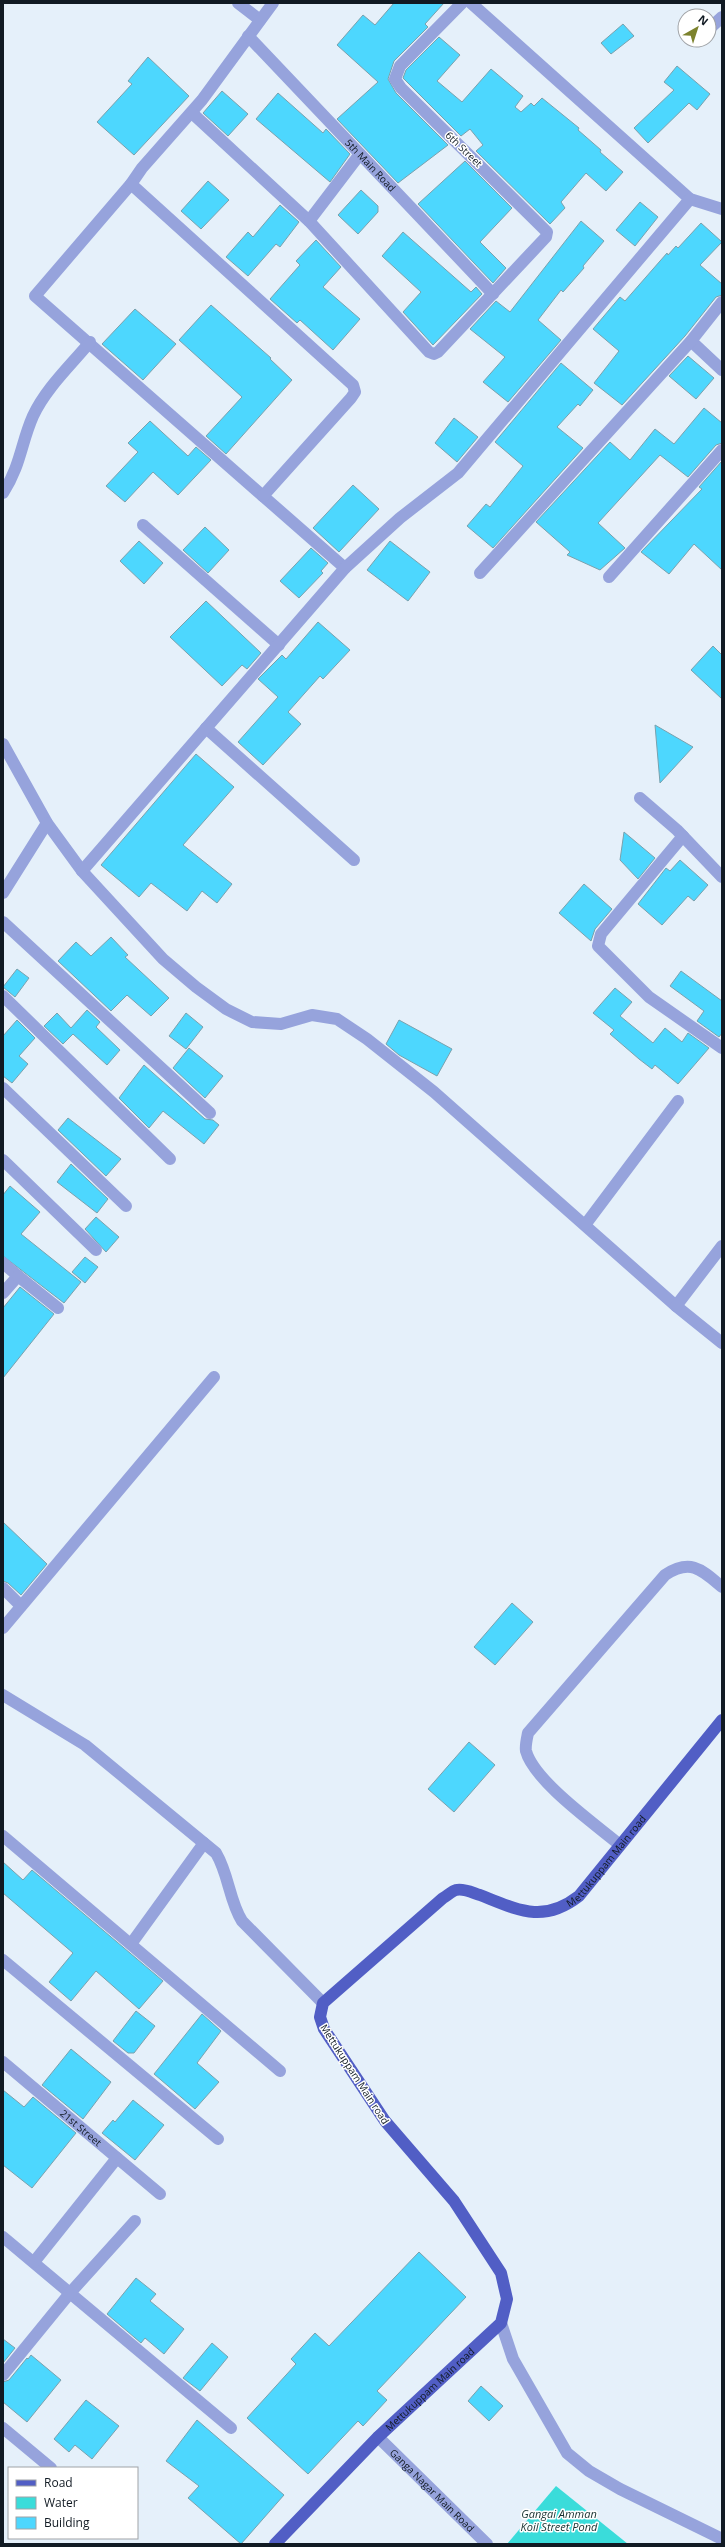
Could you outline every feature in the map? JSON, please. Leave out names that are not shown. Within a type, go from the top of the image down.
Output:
[{"type":"main road","name":"Mettukuppam Main road","points":[[275,2544],[378,2437],[501,2323],[507,2299],[501,2273],[454,2201],[385,2121],[320,2022],[323,2004],[443,1898],[456,1890],[469,1891],[521,1912],[546,1913],[565,1907],[579,1896],[722,1720]]},
{"type":"street","points":[[238,3],[260,20]]},
{"type":"street","points":[[273,3],[192,113],[142,168],[131,184],[35,296],[90,342],[345,568]]},
{"type":"street","name":"6th Street","points":[[462,3],[400,66],[395,78],[402,88],[547,232],[546,237],[493,294]]},
{"type":"street","points":[[471,3],[690,199],[722,209]]},
{"type":"street","name":"5th Main Road","points":[[248,36],[493,294]]},
{"type":"street","points":[[192,113],[309,221],[434,354],[438,352],[493,294]]},
{"type":"street","points":[[309,221],[360,154]]},
{"type":"street","points":[[131,184],[353,385],[355,392],[351,398],[263,496]]},
{"type":"street","points":[[82,871],[345,568],[400,518],[458,473],[690,199]]},
{"type":"street","points":[[480,573],[690,341],[722,302]]},
{"type":"street","points":[[690,341],[722,370]]},
{"type":"street","points":[[3,493],[14,476],[33,416],[57,381],[90,342]]},
{"type":"street","points":[[609,576],[722,450]]},
{"type":"street","points":[[143,525],[279,645]]},
{"type":"street","points":[[206,728],[354,860]]},
{"type":"street","points":[[3,744],[47,823],[82,871],[163,959],[196,987],[226,1010],[252,1022],[281,1024],[312,1015],[337,1019],[367,1038],[434,1092],[676,1306],[722,1343]]},
{"type":"street","points":[[640,798],[683,836],[722,877]]},
{"type":"street","points":[[3,894],[47,823]]},
{"type":"street","points":[[683,836],[601,934],[598,946],[649,997],[722,1048]]},
{"type":"street","points":[[3,922],[210,1113]]},
{"type":"street","points":[[3,996],[170,1159]]},
{"type":"street","points":[[3,1088],[126,1206]]},
{"type":"street","points":[[585,1225],[678,1101]]},
{"type":"street","points":[[3,1160],[96,1250]]},
{"type":"street","points":[[676,1306],[722,1246]]},
{"type":"street","points":[[3,1263],[58,1308]]},
{"type":"street","points":[[3,1294],[18,1276]]},
{"type":"street","points":[[3,1628],[214,1377]]},
{"type":"street","points":[[620,1845],[545,1781],[531,1763],[526,1750],[528,1733],[665,1575],[675,1569],[685,1566],[694,1567],[702,1570],[722,1587]]},
{"type":"street","points":[[3,1588],[21,1606]]},
{"type":"street","points":[[3,1695],[85,1745],[216,1853],[224,1866],[235,1911],[242,1921],[323,2004]]},
{"type":"street","points":[[3,1836],[280,2071]]},
{"type":"street","points":[[131,1944],[204,1844]]},
{"type":"street","points":[[3,1960],[218,2139]]},
{"type":"street","name":"21st Street","points":[[3,2062],[160,2194]]},
{"type":"street","points":[[34,2262],[117,2158]]},
{"type":"street","points":[[3,2375],[70,2293],[135,2221]]},
{"type":"street","points":[[3,2237],[231,2428]]},
{"type":"street","points":[[501,2323],[513,2359],[567,2452],[589,2471],[620,2489],[722,2540]]},
{"type":"street","points":[[3,2428],[50,2467]]},
{"type":"street","name":"Ganga Nagar Main Road","points":[[378,2437],[487,2544]]},
{"type":"water","name":"Gangai Amman Koil Street Pond","points":[[556,2486],[628,2544],[507,2544]]},
{"type":"building","points":[[394,3],[444,3],[425,24],[428,27],[394,61],[388,79],[396,93],[448,145],[398,183],[337,119],[378,82],[337,45],[363,15],[375,25]]},
{"type":"building","points":[[623,24],[634,36],[611,54],[601,43]]},
{"type":"building","points":[[439,37],[460,55],[437,81],[462,102],[491,69],[523,96],[515,107],[521,112],[531,103],[534,106],[542,98],[579,128],[578,130],[601,150],[600,152],[623,172],[606,191],[586,173],[561,202],[565,208],[550,224],[476,151],[483,145],[470,129],[461,136],[403,78],[406,70]]},
{"type":"building","points":[[148,57],[189,96],[134,155],[97,122],[132,84],[128,81]]},
{"type":"building","points":[[677,66],[710,94],[697,110],[689,103],[648,143],[634,128],[674,90],[664,82]]},
{"type":"building","points":[[222,91],[248,114],[228,136],[203,113]]},
{"type":"building","points":[[278,93],[323,133],[326,129],[350,154],[330,182],[256,119]]},
{"type":"building","points":[[465,161],[512,208],[480,242],[506,268],[493,283],[418,204]]},
{"type":"building","points":[[208,181],[229,200],[201,229],[181,211]]},
{"type":"building","points":[[361,190],[378,206],[378,212],[358,234],[338,215]]},
{"type":"building","points":[[640,202],[658,217],[635,246],[616,230]]},
{"type":"building","points":[[280,205],[299,222],[280,247],[276,244],[248,276],[226,257],[248,232],[253,237]]},
{"type":"building","points":[[581,221],[604,241],[583,266],[584,268],[563,292],[561,290],[538,320],[561,340],[508,402],[483,382],[505,357],[470,329],[496,301],[510,312]]},
{"type":"building","points":[[701,223],[722,242],[700,265],[722,284],[722,295],[716,297],[685,336],[622,405],[594,383],[619,351],[593,329],[620,297],[625,301],[667,253],[668,255],[676,246],[678,248]]},
{"type":"building","points":[[403,232],[471,292],[476,287],[482,294],[433,345],[403,312],[421,292],[382,256]]},
{"type":"building","points":[[316,240],[341,267],[323,287],[360,319],[333,350],[300,320],[297,323],[270,299],[300,265],[296,261]]},
{"type":"building","points":[[211,305],[271,358],[270,359],[292,380],[226,454],[206,436],[242,397],[179,340]]},
{"type":"building","points":[[135,309],[176,344],[143,380],[102,344]]},
{"type":"building","points":[[688,356],[714,378],[696,399],[669,376]]},
{"type":"building","points":[[561,363],[593,390],[580,406],[578,404],[557,427],[583,448],[493,548],[467,526],[486,504],[490,507],[523,466],[495,442]]},
{"type":"building","points":[[704,408],[722,423],[722,443],[716,445],[688,477],[660,455],[598,523],[625,548],[600,570],[567,555],[570,552],[536,522],[610,442],[630,460],[655,429],[674,444]]},
{"type":"building","points":[[454,418],[478,437],[457,462],[435,443]]},
{"type":"building","points":[[150,421],[188,456],[196,447],[211,460],[178,495],[153,472],[125,502],[106,486],[138,452],[128,443]]},
{"type":"building","points":[[722,461],[722,570],[694,544],[669,574],[641,552],[702,489],[699,487]]},
{"type":"building","points":[[353,485],[379,509],[339,552],[313,528]]},
{"type":"building","points":[[205,527],[229,550],[208,573],[183,550]]},
{"type":"building","points":[[139,541],[163,563],[144,584],[120,561]]},
{"type":"building","points":[[390,541],[430,572],[408,601],[367,570]]},
{"type":"building","points":[[311,548],[328,563],[321,571],[323,573],[299,598],[280,581]]},
{"type":"building","points":[[206,601],[261,653],[247,669],[242,665],[222,686],[170,637]]},
{"type":"building","points":[[318,622],[350,650],[323,679],[320,676],[288,712],[301,724],[263,765],[238,742],[278,697],[258,679],[282,655],[286,659]]},
{"type":"building","points":[[713,646],[722,655],[722,699],[691,670]]},
{"type":"building","points":[[655,725],[693,747],[660,783]]},
{"type":"building","points":[[196,754],[234,787],[183,845],[232,884],[217,903],[202,891],[187,911],[151,883],[139,897],[101,865]]},
{"type":"building","points":[[624,832],[655,858],[638,879],[620,860]]},
{"type":"building","points":[[680,860],[708,885],[694,901],[688,896],[662,925],[638,904],[666,868],[670,871]]},
{"type":"building","points":[[584,884],[612,909],[595,929],[591,941],[559,913]]},
{"type":"building","points":[[111,937],[128,955],[125,957],[169,998],[151,1016],[127,995],[111,1011],[58,961],[76,942],[91,956]]},
{"type":"building","points":[[17,969],[29,978],[15,997],[3,987]]},
{"type":"building","points":[[681,971],[722,1001],[722,1033],[719,1037],[697,1021],[704,1011],[670,986]]},
{"type":"building","points":[[615,988],[632,1002],[620,1016],[653,1043],[665,1028],[682,1042],[688,1033],[709,1048],[678,1084],[655,1065],[652,1069],[639,1059],[610,1034],[614,1030],[593,1013]]},
{"type":"building","points":[[87,1010],[100,1022],[96,1027],[120,1050],[107,1065],[73,1034],[63,1044],[44,1026],[57,1013],[71,1028]]},
{"type":"building","points":[[186,1013],[203,1027],[186,1049],[169,1036]]},
{"type":"building","points":[[17,1020],[35,1038],[19,1056],[28,1064],[12,1083],[3,1076],[3,1036]]},
{"type":"building","points":[[399,1020],[452,1049],[437,1076],[399,1055],[386,1044]]},
{"type":"building","points":[[189,1048],[223,1076],[205,1098],[173,1068]]},
{"type":"building","points":[[144,1065],[205,1119],[213,1120],[219,1125],[204,1144],[163,1111],[149,1128],[119,1098]]},
{"type":"building","points":[[68,1118],[121,1159],[106,1176],[58,1130]]},
{"type":"building","points":[[71,1164],[108,1199],[97,1213],[57,1182]]},
{"type":"building","points":[[10,1186],[40,1212],[21,1234],[81,1282],[64,1303],[3,1256],[3,1195]]},
{"type":"building","points":[[96,1217],[119,1237],[106,1252],[85,1229]]},
{"type":"building","points":[[85,1257],[98,1267],[85,1283],[72,1272]]},
{"type":"building","points":[[20,1287],[54,1314],[3,1378],[3,1308]]},
{"type":"building","points":[[3,1522],[47,1564],[21,1595],[8,1583],[3,1581]]},
{"type":"building","points":[[512,1603],[533,1622],[495,1665],[474,1647]]},
{"type":"building","points":[[469,1742],[495,1765],[454,1812],[428,1789]]},
{"type":"building","points":[[3,1862],[23,1880],[32,1870],[163,1981],[139,2009],[96,1971],[71,2001],[49,1982],[73,1953],[3,1893]]},
{"type":"building","points":[[136,2011],[155,2026],[134,2053],[128,2053],[113,2041]]},
{"type":"building","points":[[202,2014],[221,2031],[197,2063],[219,2082],[195,2109],[154,2074]]},
{"type":"building","points":[[71,2049],[111,2082],[83,2119],[42,2085]]},
{"type":"building","points":[[3,2090],[24,2107],[33,2097],[76,2133],[32,2188],[3,2165]]},
{"type":"building","points":[[133,2100],[164,2125],[135,2160],[102,2133],[113,2120],[115,2122]]},
{"type":"building","points":[[419,2252],[466,2297],[377,2391],[387,2400],[363,2426],[358,2421],[308,2474],[247,2418],[296,2364],[291,2359],[315,2333],[329,2346]]},
{"type":"building","points":[[136,2278],[156,2294],[150,2301],[184,2329],[164,2354],[145,2338],[141,2343],[107,2314]]},
{"type":"building","points":[[3,2339],[15,2348],[3,2363]]},
{"type":"building","points":[[212,2343],[228,2357],[200,2391],[183,2378]]},
{"type":"building","points":[[31,2355],[61,2380],[27,2422],[3,2402],[3,2382],[9,2380]]},
{"type":"building","points":[[481,2386],[503,2406],[489,2421],[468,2401]]},
{"type":"building","points":[[86,2400],[119,2426],[92,2459],[75,2445],[69,2452],[54,2439]]},
{"type":"building","points":[[197,2420],[284,2495],[241,2544],[188,2498],[199,2486],[166,2461]]}]
